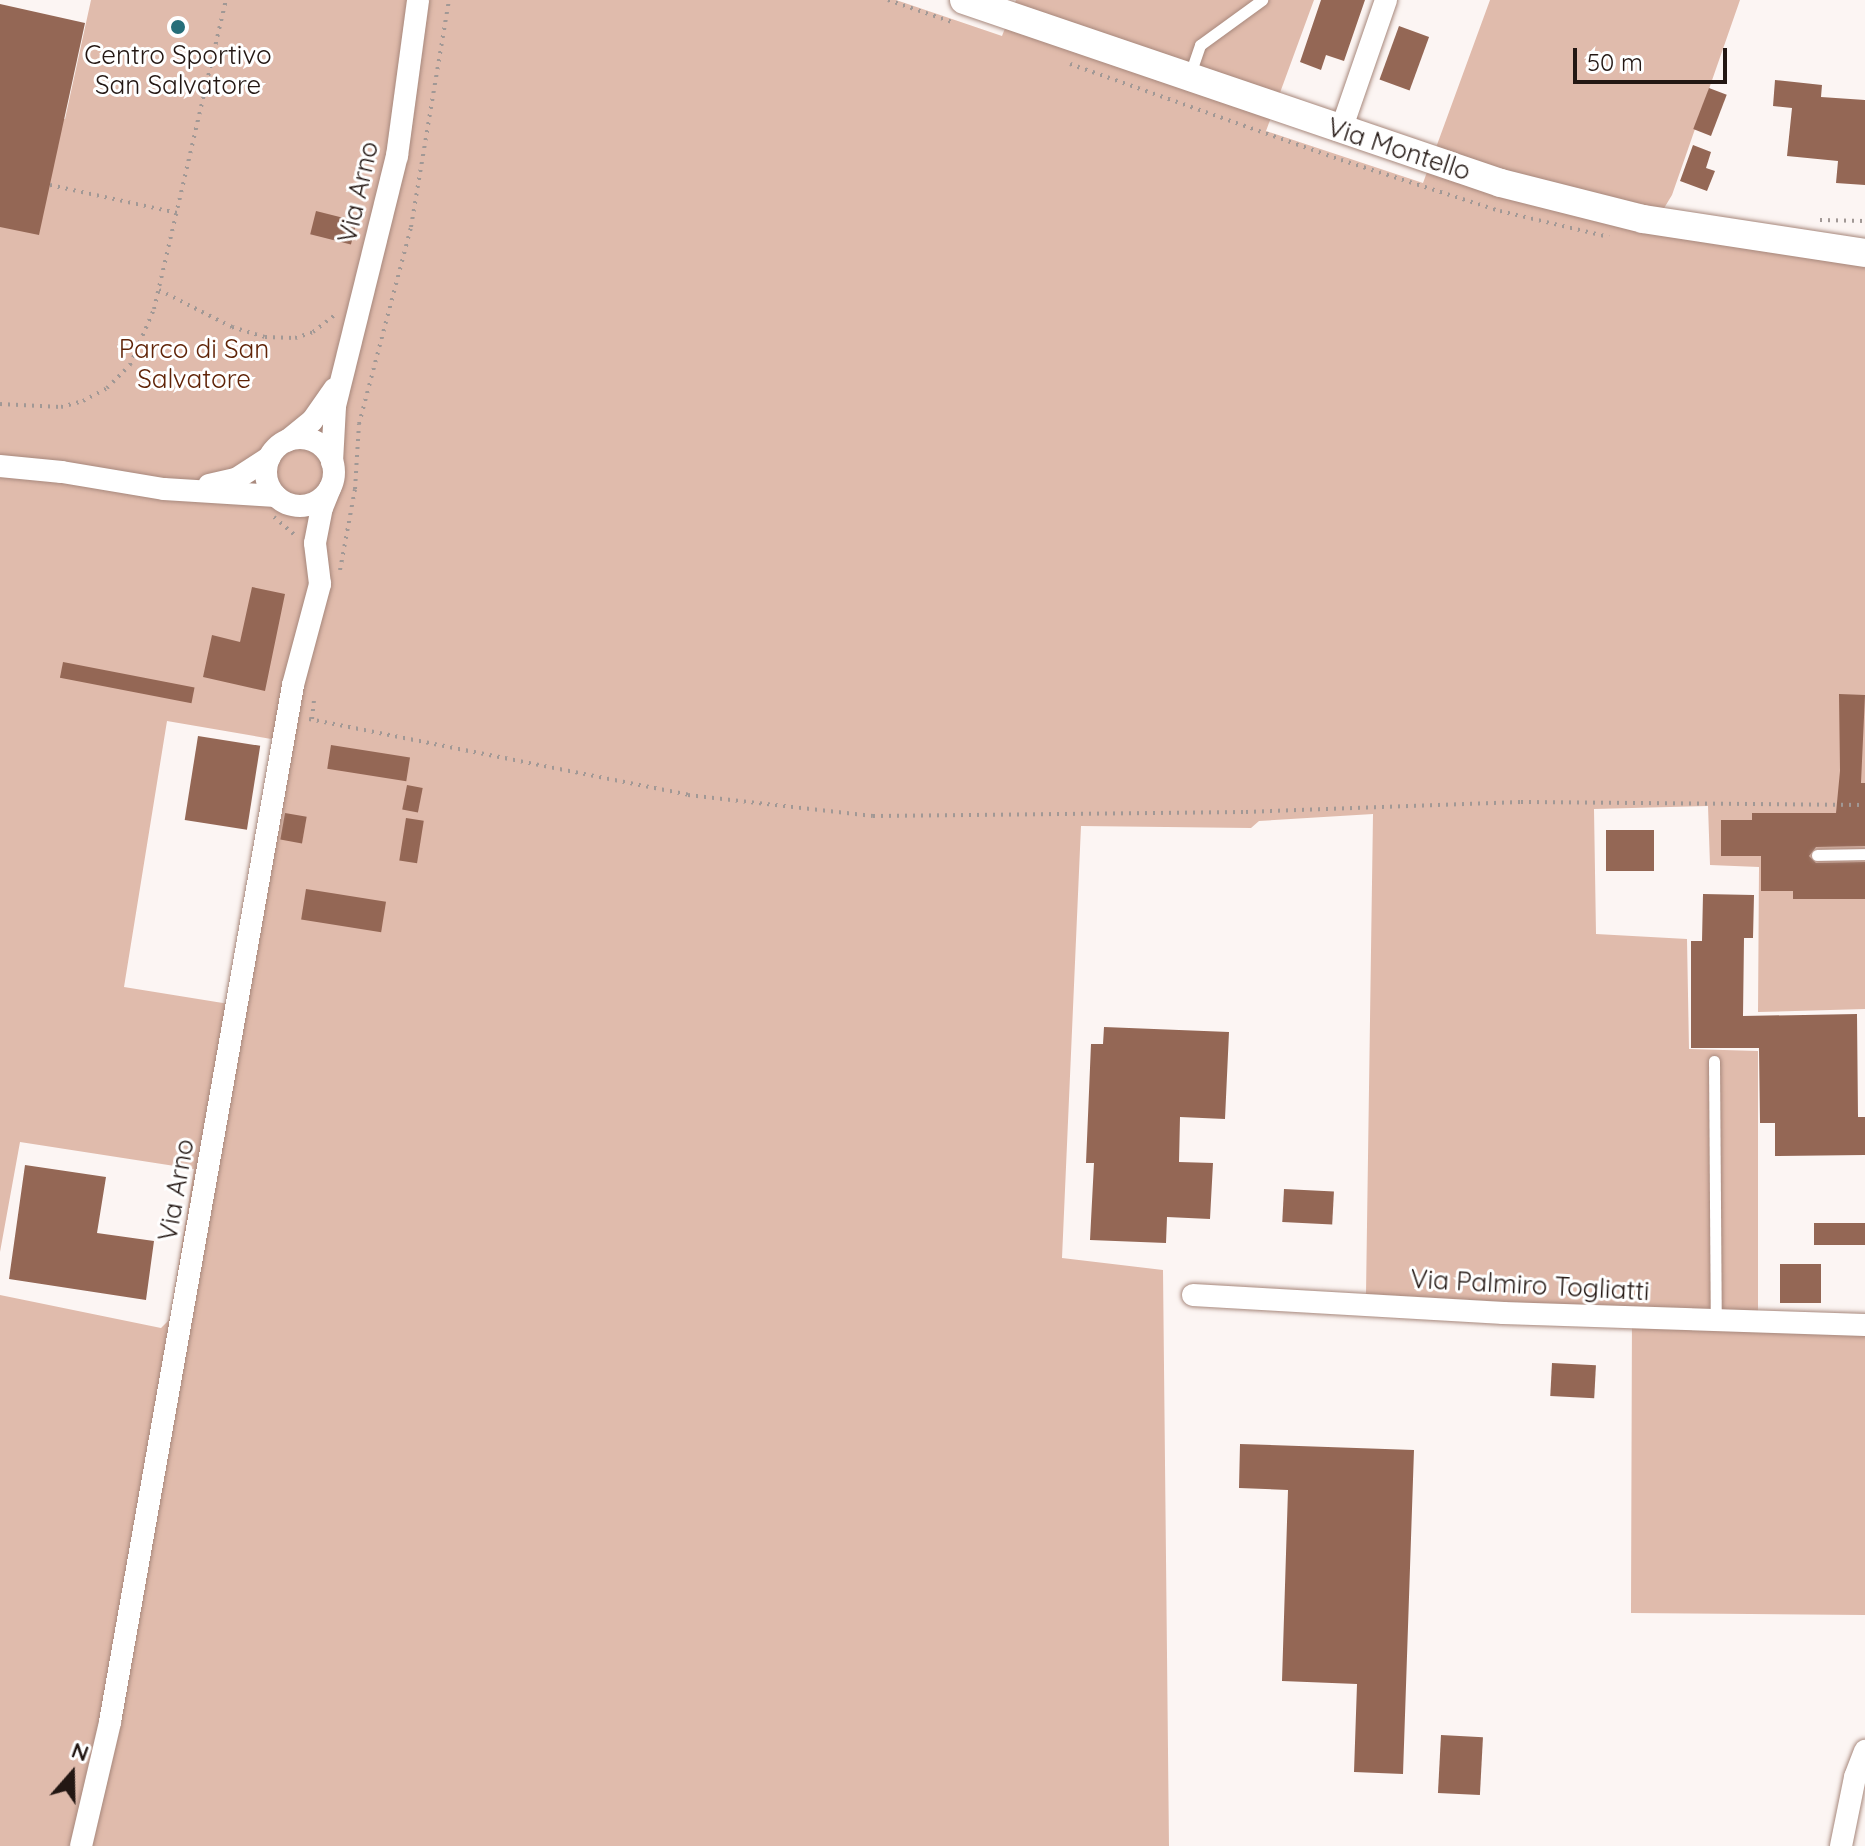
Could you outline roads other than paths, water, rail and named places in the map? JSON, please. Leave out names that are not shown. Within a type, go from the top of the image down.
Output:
[{"type":"street","name":"Via Arno","points":[[332,462],[332,426],[343,370],[397,156],[418,0]]},
{"type":"street","name":"Via Arno","points":[[416,25],[425,0]]},
{"type":"street","name":"Via Montello","points":[[964,0],[1501,183],[1643,219],[1709,232],[1859,249]]},
{"type":"street","points":[[1341,130],[1386,0]]},
{"type":"street","name":"Via Arno","points":[[287,441],[312,421],[330,398],[343,370]]},
{"type":"street","points":[[0,466],[62,472],[164,489],[314,503],[330,488],[332,462],[314,441],[287,441],[270,457],[236,479],[164,489]]},
{"type":"street","points":[[270,457],[267,477],[284,500]]},
{"type":"street","name":"Via Arno","points":[[81,1846],[113,1707],[293,685],[320,584],[315,543],[322,508],[330,488]]},
{"type":"street","name":"Via Arno","points":[[284,500],[315,543]]},
{"type":"street","name":"Via Palmiro Togliatti","points":[[1193,1295],[1716,1321],[1865,1325]]},
{"type":"street","points":[[1841,1846],[1855,1777],[1865,1751]]},
{"type":"lane","points":[[1189,78],[1200,45],[1262,0]]},
{"type":"lane","points":[[1817,855],[1865,854]]},
{"type":"lane","points":[[1714,1061],[1716,1321]]},
{"type":"place","name":"Centro Sportivo San Salvatore","points":[[178,27]]},
{"type":"park label","name":"Parco di San Salvatore","points":[[194,364]]}]
